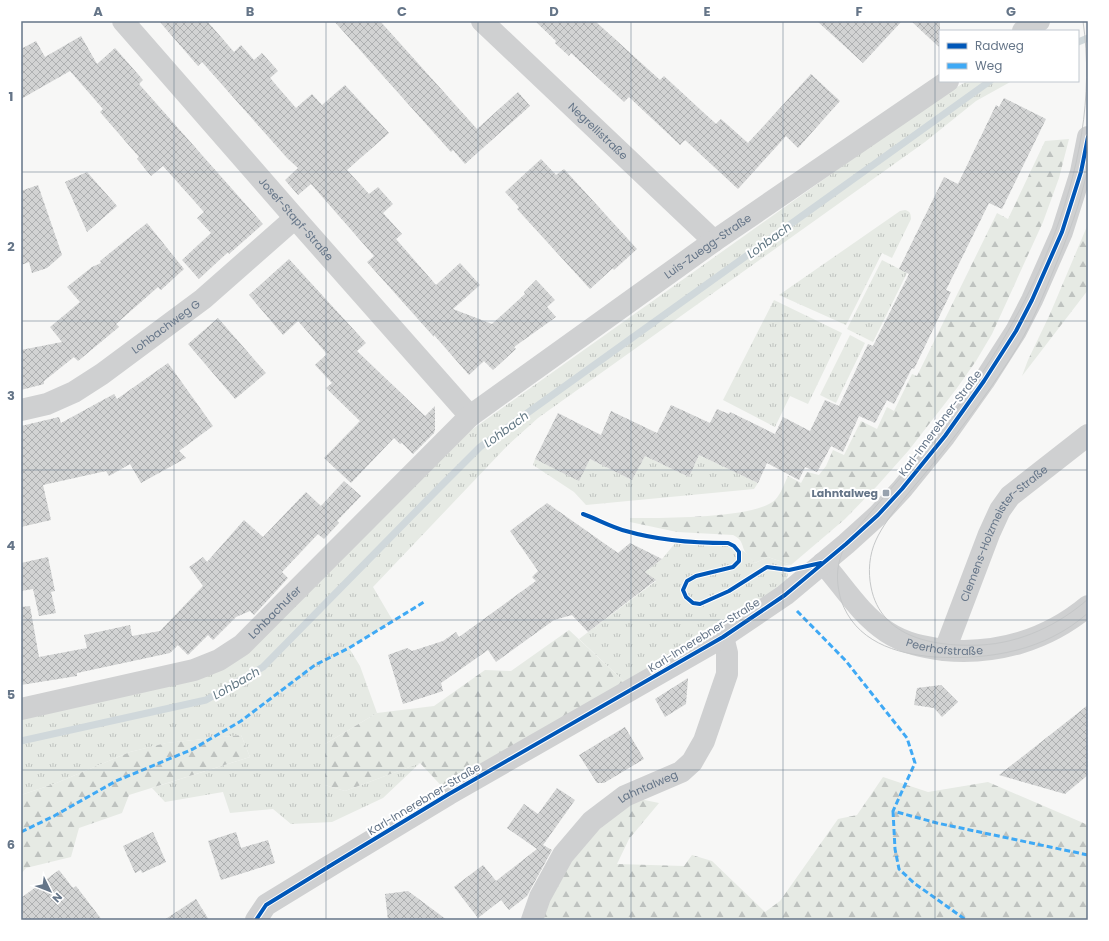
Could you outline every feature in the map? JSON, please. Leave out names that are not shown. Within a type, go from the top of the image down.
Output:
[{"type":"street","name":"Josef-Stapf-Straße","points":[[123,21],[470,416]]},
{"type":"street","name":"Negrellistraße","points":[[482,21],[714,241]]},
{"type":"street","points":[[1025,30],[1039,21]]},
{"type":"street","name":"Luis-Zuegg-Straße","points":[[470,416],[714,241],[947,82]]},
{"type":"street","name":"Karl-Innerebner-Straße","points":[[256,920],[266,905],[333,864],[449,794],[722,637],[785,595],[862,530],[888,505],[945,436],[1010,342],[1027,311],[1062,232],[1082,172],[1088,137]]},
{"type":"street","name":"Lohbachweg G","points":[[21,410],[47,404],[74,392],[110,368],[203,299],[295,218]]},
{"type":"street","name":"Lohbachufer","points":[[21,709],[194,670],[219,660],[242,645],[470,416]]},
{"type":"street","name":"Clemens-Holzmeister-Straße","points":[[945,650],[989,534],[1002,505],[1010,496],[1088,435]]},
{"type":"street","name":"Peerhofstraße","points":[[823,563],[864,613],[888,633],[925,648],[956,651],[979,651],[1018,644],[1056,629],[1074,618],[1088,606]]},
{"type":"street","name":"Lahntalweg","points":[[532,920],[540,897],[563,855],[592,821],[625,796],[681,772],[692,762],[704,741],[727,674],[727,653],[722,637]]},
{"type":"green space","points":[[965,82],[1010,82],[976,101],[925,142],[538,418],[508,445],[373,587],[393,621],[349,648],[360,666],[377,713],[325,744],[325,785],[345,791],[420,763],[383,798],[332,822],[291,824],[273,809],[230,813],[223,792],[165,802],[152,788],[250,757],[241,735],[167,743],[130,752],[54,784],[21,795],[21,709],[219,660],[418,468],[931,103]]},
{"type":"green space","points":[[1069,139],[1059,178],[1043,222],[992,334],[976,361],[957,388],[909,450],[845,519],[791,565],[768,557],[755,563],[744,550],[741,541],[733,535],[677,532],[630,522],[630,518],[706,516],[748,511],[764,506],[777,498],[788,476],[801,483],[807,472],[819,475],[826,466],[833,450],[844,455],[861,421],[877,429],[887,407],[894,411],[912,374],[917,376],[997,213],[1008,219],[1045,141]]},
{"type":"green space","points":[[905,210],[910,213],[911,219],[892,258],[882,253],[846,325],[779,295],[900,211]]},
{"type":"green space","points":[[1088,224],[1088,290],[1022,376],[1050,314]]},
{"type":"green space","points":[[882,260],[907,273],[873,342],[847,329]]},
{"type":"green space","points":[[774,300],[842,333],[808,404],[790,396],[775,427],[723,400]]},
{"type":"green space","points":[[850,335],[865,343],[836,403],[820,395]]},
{"type":"green space","points":[[699,455],[758,483],[754,489],[586,505],[574,492],[533,465],[535,459],[579,480],[590,459],[632,480],[645,456],[689,477]]},
{"type":"green space","points":[[676,542],[734,546],[745,552],[755,563],[768,557],[791,565],[769,567],[788,571],[785,595],[632,689],[579,639],[656,581],[645,572],[662,559]]},
{"type":"green space","points":[[569,630],[632,689],[449,794],[420,763],[345,791],[325,785],[325,744],[377,713],[434,706],[485,670],[511,671]]},
{"type":"green space","points":[[241,735],[250,757],[129,795],[122,813],[79,828],[71,857],[26,868],[21,874],[21,795],[54,784],[130,752],[166,743]]},
{"type":"green space","points":[[883,777],[928,792],[988,782],[1088,825],[1088,920],[532,920],[540,897],[625,796],[659,803],[629,839],[617,864],[684,866],[692,855],[712,861],[765,912],[780,901],[838,819],[857,815]]},
{"type":"building","points":[[159,21],[207,21],[234,52],[241,45],[254,60],[262,53],[278,71],[270,78],[296,108],[312,94],[322,105],[345,85],[389,133],[347,170],[369,194],[378,187],[393,204],[383,213],[402,234],[396,239],[436,285],[460,263],[480,285],[453,309],[492,324],[525,294],[524,292],[536,280],[555,300],[547,307],[556,317],[514,347],[516,349],[493,370],[484,361],[469,375],[367,262],[374,256],[311,184],[298,195],[285,180],[298,168],[287,158],[202,62],[198,66]]},
{"type":"building","points":[[334,21],[380,21],[477,129],[518,92],[530,106],[465,164],[453,150],[451,152]]},
{"type":"building","points":[[535,21],[595,21],[660,80],[664,76],[716,124],[721,119],[748,143],[811,74],[840,101],[798,148],[786,136],[738,189],[685,140],[680,145],[629,97],[624,102],[571,53],[569,56]]},
{"type":"building","points":[[817,21],[902,21],[863,63]]},
{"type":"building","points":[[911,21],[940,21],[939,47]]},
{"type":"building","points":[[81,36],[97,64],[115,48],[143,80],[139,84],[263,224],[229,254],[228,252],[199,279],[182,260],[211,233],[197,218],[204,212],[163,166],[151,176],[137,159],[139,157],[100,112],[103,109],[70,71],[21,99],[21,49],[36,41],[45,57]]},
{"type":"building","points":[[1004,98],[1046,119],[1002,209],[989,203],[946,290],[951,292],[914,369],[912,368],[894,404],[887,400],[875,423],[859,416],[843,452],[831,446],[817,472],[805,467],[799,480],[767,463],[758,483],[699,455],[689,477],[645,456],[632,480],[590,459],[579,481],[535,459],[558,413],[601,435],[611,411],[657,433],[671,405],[710,423],[717,409],[729,414],[730,412],[775,434],[783,417],[810,431],[825,400],[839,406],[868,344],[873,346],[909,274],[899,269],[944,177],[958,184],[996,105],[999,107]]},
{"type":"building","points":[[541,159],[556,175],[564,169],[637,249],[590,289],[517,209],[519,207],[505,192]]},
{"type":"building","points":[[87,172],[117,206],[87,232],[65,182]]},
{"type":"building","points":[[38,185],[62,255],[47,268],[32,273],[29,262],[21,265],[21,191]]},
{"type":"building","points":[[147,223],[184,269],[161,290],[158,287],[116,324],[119,327],[78,361],[74,357],[44,381],[44,384],[21,390],[21,350],[62,342],[50,327],[80,302],[67,287],[92,267],[101,263],[100,261]]},
{"type":"building","points":[[289,259],[366,343],[357,351],[425,416],[435,406],[434,433],[413,454],[402,443],[400,444],[394,438],[351,483],[324,458],[360,421],[326,388],[332,383],[315,365],[327,354],[298,321],[283,335],[249,295]]},
{"type":"building","points":[[218,318],[266,373],[235,399],[188,344]]},
{"type":"building","points":[[168,363],[213,426],[179,451],[186,458],[141,483],[130,464],[109,476],[106,471],[43,485],[51,520],[21,527],[21,426],[59,417],[61,423],[114,394],[117,399]]},
{"type":"building","points":[[344,481],[361,496],[337,521],[339,523],[324,539],[318,534],[282,572],[288,578],[254,615],[250,611],[236,617],[213,640],[208,635],[188,655],[178,645],[170,653],[77,673],[77,676],[21,685],[21,607],[30,606],[39,657],[87,648],[84,635],[130,625],[132,636],[160,631],[203,586],[189,567],[203,557],[207,562],[244,520],[263,537],[306,492],[321,506]]},
{"type":"building","points":[[547,503],[618,553],[630,543],[662,559],[645,572],[656,580],[588,632],[572,615],[554,620],[496,662],[488,650],[441,683],[443,691],[403,704],[388,655],[407,648],[412,651],[443,641],[456,632],[459,637],[536,581],[532,577],[538,571],[510,531]]},
{"type":"building","points":[[48,557],[55,591],[51,592],[56,613],[39,616],[33,589],[21,591],[21,563]]},
{"type":"building","points":[[688,678],[686,704],[665,717],[655,699]]},
{"type":"building","points":[[941,685],[958,702],[942,717],[934,708],[914,705],[917,688]]},
{"type":"building","points":[[1088,705],[1088,775],[1065,794],[999,775]]},
{"type":"building","points":[[625,727],[644,759],[604,783],[597,783],[579,755]]},
{"type":"building","points":[[557,788],[575,800],[543,845],[552,850],[527,896],[509,910],[501,900],[478,918],[454,887],[483,865],[496,881],[537,849],[507,828],[524,804],[538,814]]},
{"type":"building","points":[[153,832],[166,862],[142,873],[141,870],[135,873],[123,846]]},
{"type":"building","points":[[236,832],[241,848],[268,840],[275,863],[221,880],[208,841]]},
{"type":"building","points":[[59,870],[73,888],[76,886],[102,920],[21,920],[21,898]]},
{"type":"building","points":[[408,891],[447,920],[388,920],[385,894]]},
{"type":"building","points":[[196,899],[209,920],[164,920]]},
{"type":"waterway","name":"Lohbach","points":[[1079,42],[1088,38]]},
{"type":"waterway","name":"Lohbach","points":[[21,741],[206,700],[263,667],[480,447],[989,82]]},
{"type":"tram line","points":[[1083,21],[1087,77],[1082,134],[1069,190],[1050,245],[1026,298],[998,349],[966,397],[932,441],[849,539],[840,559],[838,579],[841,600],[847,614],[856,626],[878,643],[905,653],[956,658],[976,657],[1016,650],[1054,636],[1071,626],[1088,613]]},
{"type":"tram line","points":[[1088,167],[1082,193],[1069,231],[1042,299],[1023,337],[999,375],[968,419],[903,499],[881,530],[874,546],[869,569],[871,587],[877,605],[886,618],[898,629],[913,636],[946,644],[981,645],[1010,641],[1038,631],[1052,624],[1065,617],[1088,599]]},
{"type":"marked path","points":[[21,832],[54,816],[116,781],[193,749],[241,721],[315,665],[349,648],[424,602]]},
{"type":"marked path","points":[[797,611],[846,661],[907,738],[915,763],[893,811],[937,823],[1088,855]]},
{"type":"marked path","points":[[893,811],[895,849],[899,869],[914,883],[966,920]]},
{"type":"cycle path","points":[[256,920],[266,905],[333,864],[449,794],[723,637],[785,595],[878,515],[902,489],[945,436],[984,381],[1016,331],[1032,300],[1062,232],[1081,172],[1088,137]]},
{"type":"cycle path","points":[[583,514],[620,529],[651,537],[689,542],[728,543],[734,546],[739,552],[739,561],[733,567],[696,576],[687,581],[683,590],[686,597],[693,603],[700,604],[729,591],[767,567],[789,570],[821,563]]},
{"type":"place","name":"Lahntalweg","points":[[886,493]]}]
